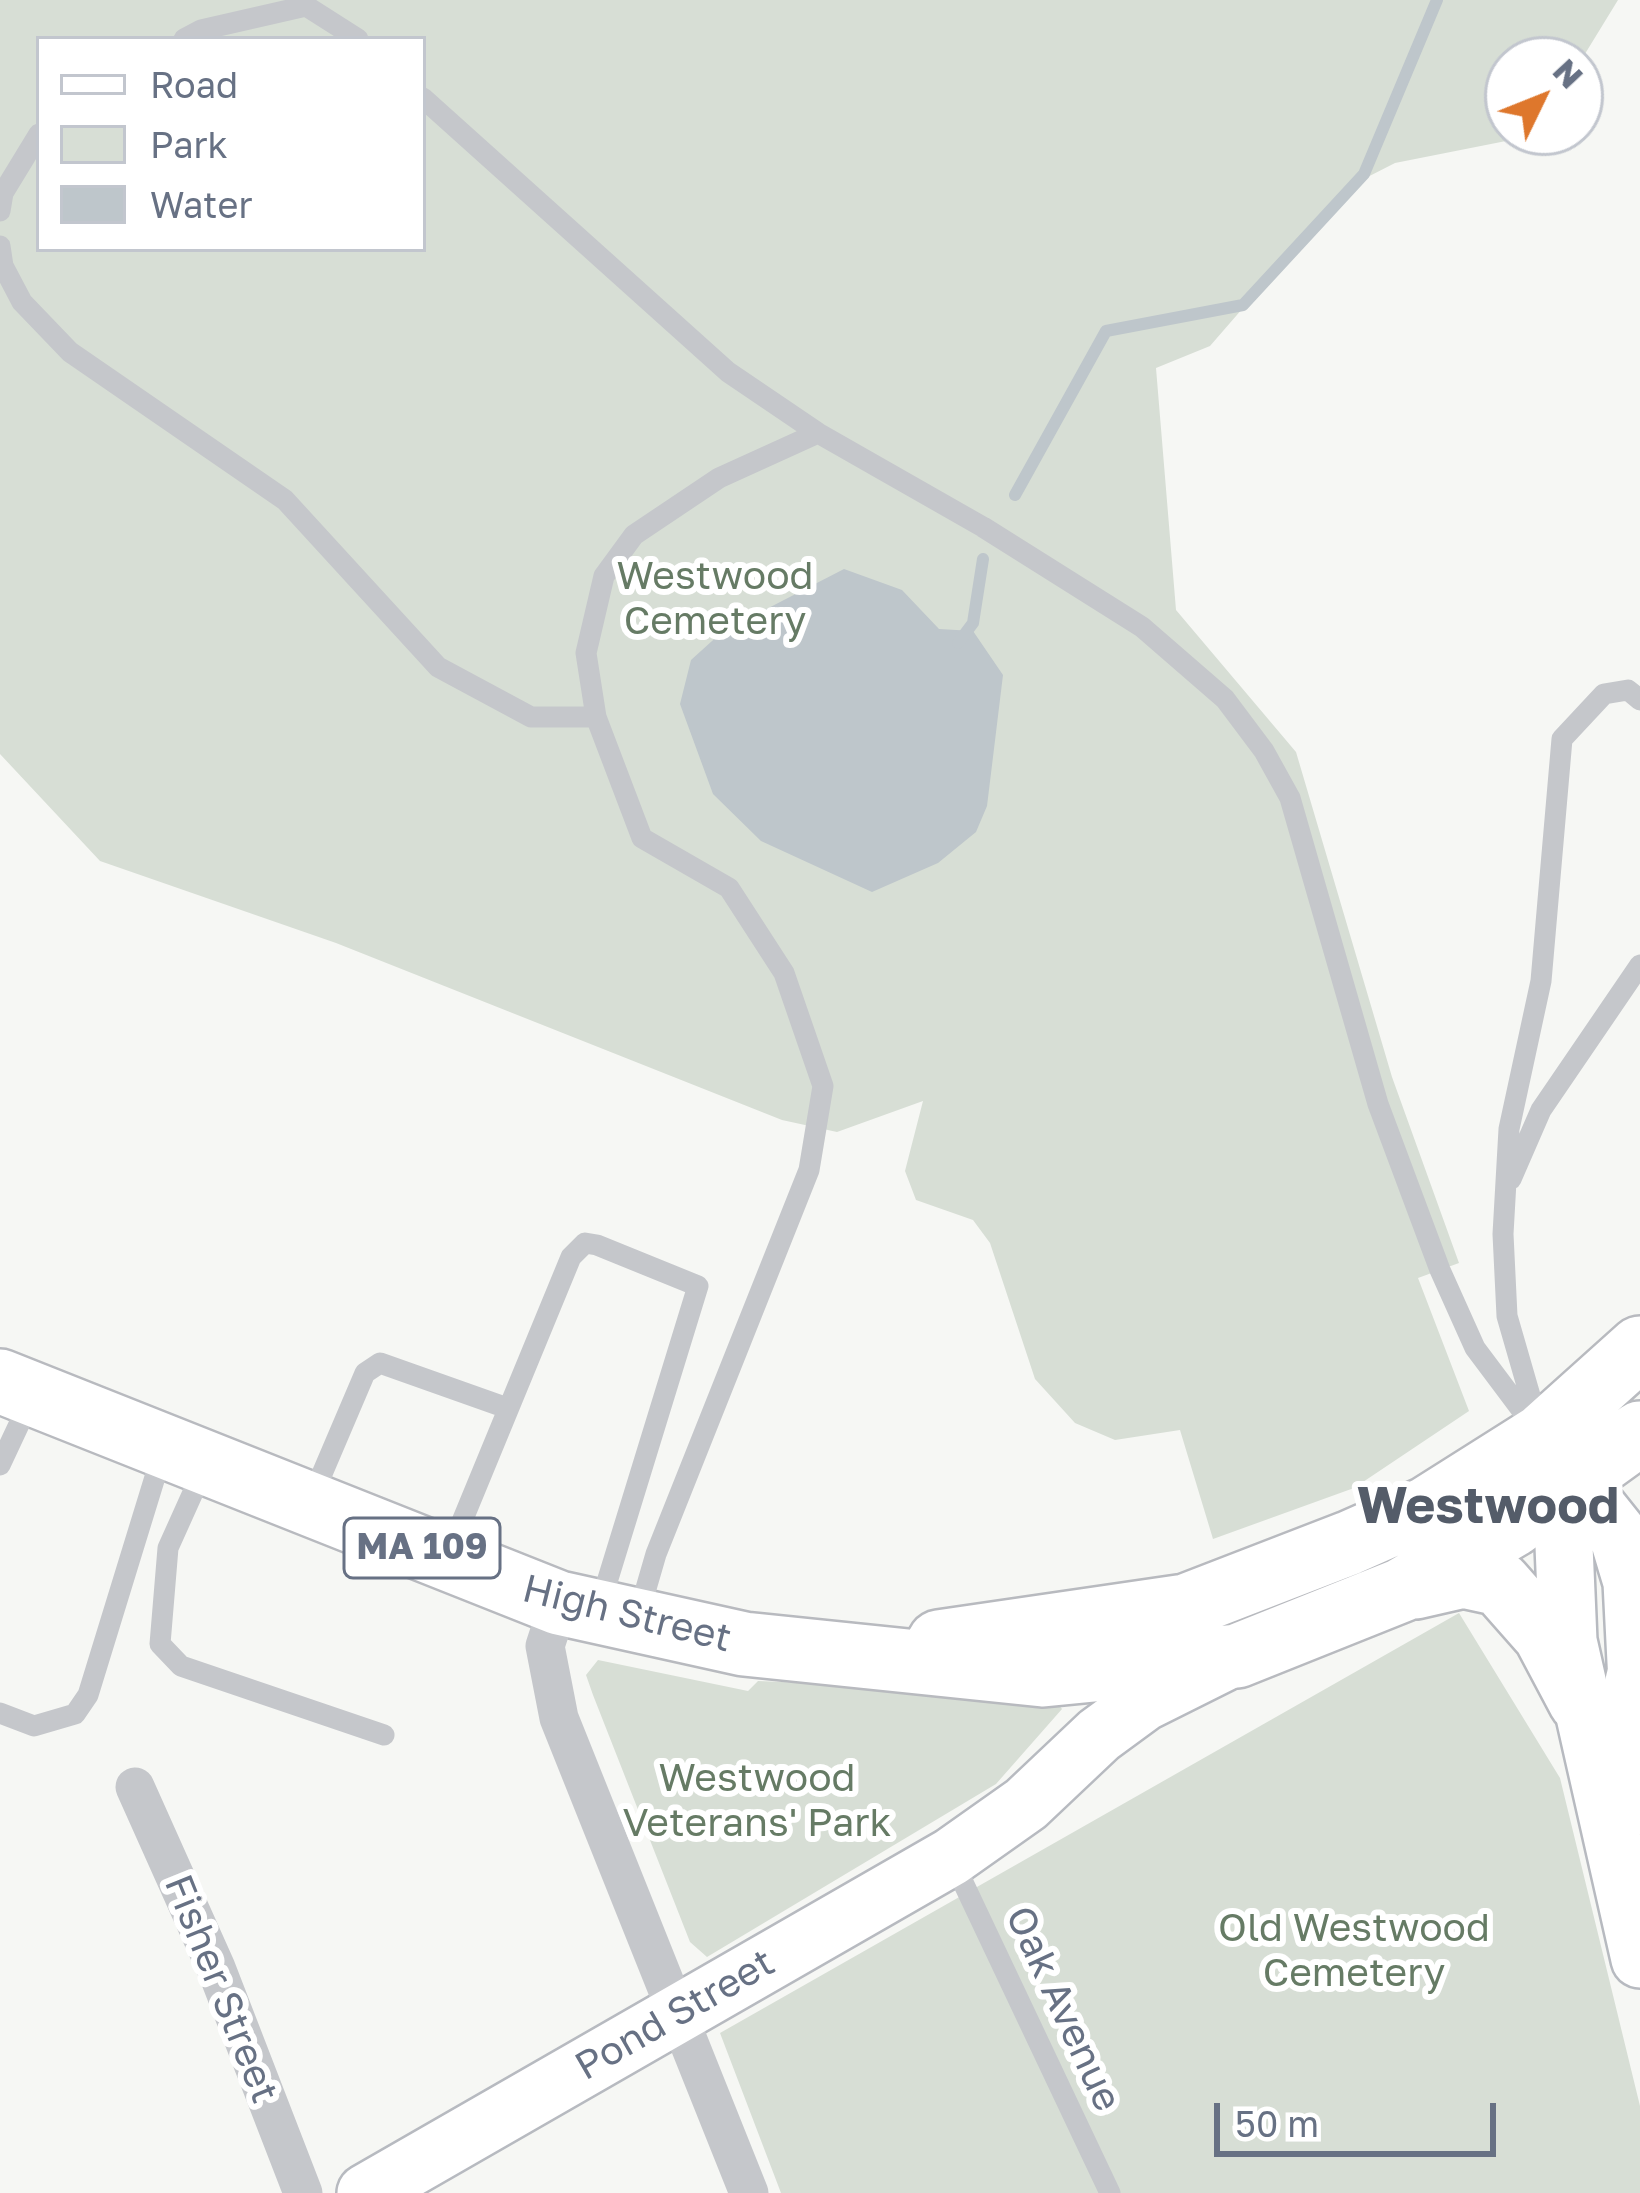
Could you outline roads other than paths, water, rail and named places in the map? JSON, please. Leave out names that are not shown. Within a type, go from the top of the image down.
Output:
[{"type":"main road","name":"High Street","points":[[17,1386],[447,1559],[598,1613],[744,1644],[860,1652],[1043,1676],[1237,1657],[1402,1590],[1559,1459],[1640,1348]]},
{"type":"main road","name":"High Street","points":[[860,1652],[1186,1606],[1428,1508],[1640,1432]]},
{"type":"main road","points":[[1402,1590],[1463,1576],[1501,1584],[1545,1635],[1619,1685]]},
{"type":"street","points":[[1559,1459],[1568,1641],[1619,1685],[1624,1874],[1640,1959]]},
{"type":"street","name":"Pond Street","points":[[968,1846],[1108,1671],[1186,1606]]},
{"type":"street","points":[[598,1613],[545,1646],[559,1718],[749,2193]]},
{"type":"street","name":"Pond Street","points":[[366,2193],[968,1846],[1144,1702],[1237,1657]]},
{"type":"street","name":"Fisher Street","points":[[135,1787],[215,1967],[303,2193]]},
{"type":"lane","points":[[190,36],[306,6],[353,36]]},
{"type":"lane","points":[[426,101],[728,372],[818,434],[1142,627],[1213,686],[1264,751],[1290,798],[1378,1104],[1440,1270],[1475,1348],[1559,1459]]},
{"type":"lane","points":[[0,212],[3,193],[36,139]]},
{"type":"lane","points":[[0,246],[3,266],[22,302],[70,352],[284,500],[439,667],[531,717],[596,717]]},
{"type":"lane","points":[[598,1613],[656,1554],[809,1170],[823,1086],[784,973],[729,888],[642,838],[596,717],[586,653],[604,577],[634,535],[718,478],[818,434]]},
{"type":"lane","points":[[1559,1459],[1507,1316],[1509,1129],[1541,981],[1562,739],[1604,694],[1628,690],[1640,700]]},
{"type":"lane","points":[[1507,1191],[1541,1110],[1640,964]]},
{"type":"lane","points":[[447,1559],[571,1257],[585,1244],[698,1286],[598,1613]]},
{"type":"lane","points":[[310,1502],[365,1373],[380,1363],[507,1408]]},
{"type":"lane","points":[[0,1466],[17,1386]]},
{"type":"lane","points":[[0,1712],[34,1726],[75,1714],[88,1695],[186,1453]]},
{"type":"lane","points":[[186,1453],[168,1548],[160,1644],[181,1666],[383,1735]]},
{"type":"lane","name":"Oak Avenue","points":[[968,1846],[1110,2193]]},
{"type":"water","points":[[844,569],[902,590],[939,629],[973,631],[1003,675],[987,806],[976,832],[938,863],[872,892],[761,841],[713,794],[680,704],[691,660],[722,632]]},
{"type":"waterway","points":[[1015,495],[1106,331],[1243,305],[1364,174],[1437,0]]},
{"type":"waterway","points":[[958,643],[973,623],[983,559]]},
{"type":"district","name":"Westwood","points":[[1488,1507]]},
{"type":"park label","name":"Westwood Cemetery","points":[[715,600]]},
{"type":"park label","name":"Westwood Veterans' Park","points":[[757,1802]]},
{"type":"park label","name":"Old Westwood Cemetery","points":[[1354,1952]]}]
